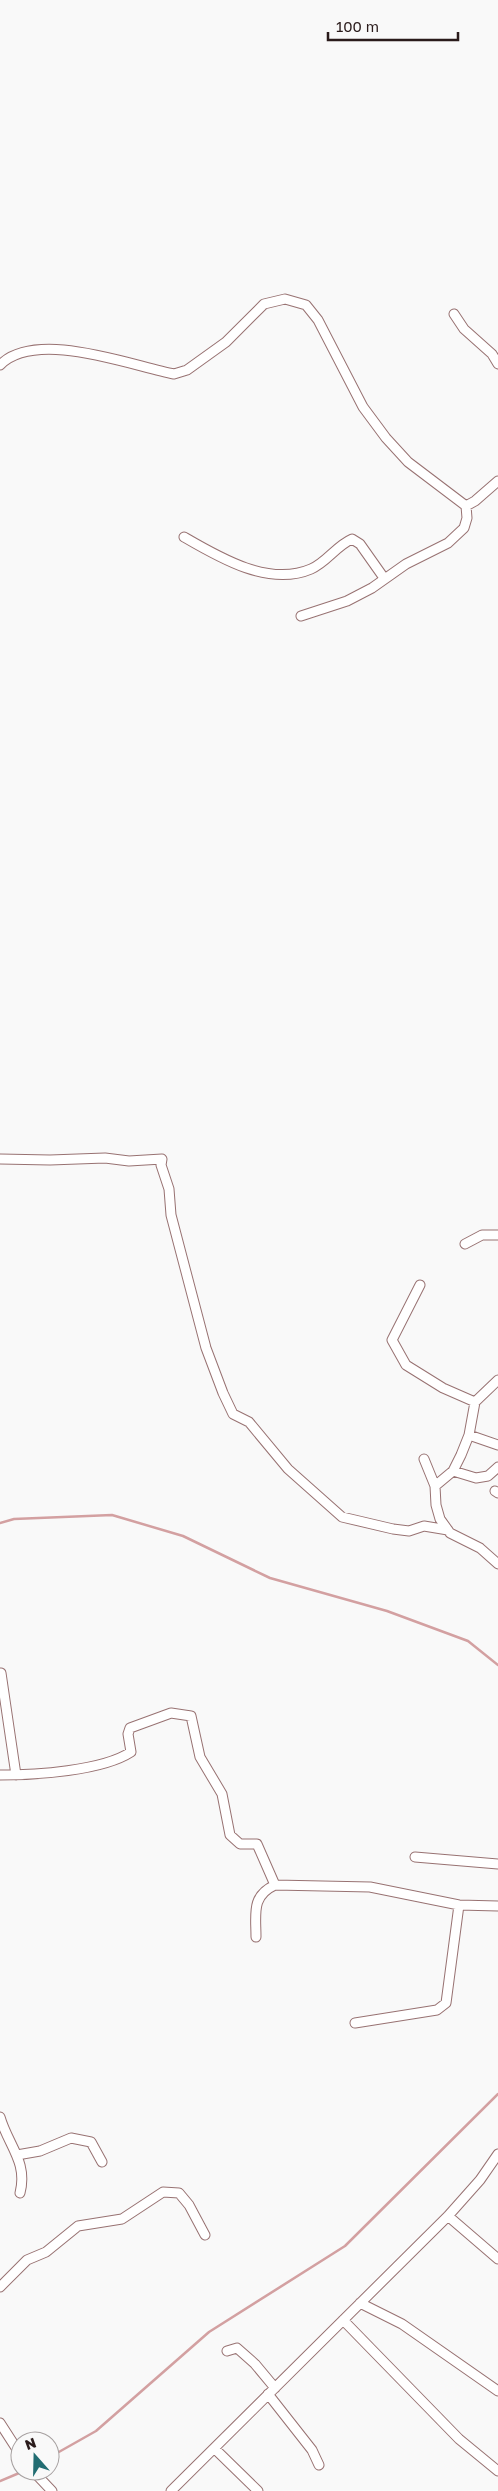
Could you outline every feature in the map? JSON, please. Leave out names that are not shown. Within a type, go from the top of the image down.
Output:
[{"type":"street","points":[[0,365],[6,360],[33,350],[63,348],[174,374],[187,370],[226,342],[264,304],[275,300],[293,300],[306,304],[318,320],[363,407],[386,438],[408,462],[466,506],[467,518],[464,528],[448,543],[406,564],[372,588],[347,601],[301,616]]},
{"type":"street","points":[[454,314],[464,330],[492,354],[498,364]]},
{"type":"street","points":[[466,506],[475,502],[498,481]]},
{"type":"street","points":[[184,538],[222,559],[247,568],[287,575],[312,568],[342,543],[352,539],[360,544],[384,578]]},
{"type":"street","points":[[0,1159],[105,1158],[129,1161],[162,1159],[161,1165],[169,1189],[171,1215],[206,1348],[233,1414],[249,1422],[288,1469],[342,1517],[409,1531],[424,1526],[448,1530],[480,1548],[498,1564]]},
{"type":"street","points":[[466,1244],[482,1235],[498,1235]]},
{"type":"street","points":[[420,1285],[392,1340],[406,1365],[442,1388],[475,1402]]},
{"type":"street","points":[[435,1486],[453,1471],[469,1435],[475,1402],[498,1380]]},
{"type":"street","points":[[469,1435],[498,1445]]},
{"type":"street","points":[[424,1459],[435,1486],[436,1505],[440,1519],[448,1530]]},
{"type":"street","points":[[453,1471],[476,1478],[488,1476],[498,1467]]},
{"type":"street","points":[[1,1673],[16,1775]]},
{"type":"street","points":[[0,1775],[42,1775],[84,1767],[124,1756],[131,1752],[128,1734],[130,1728],[170,1712],[191,1716],[200,1757],[222,1794],[230,1835],[240,1844],[257,1844],[275,1885]]},
{"type":"street","points":[[415,1857],[498,1864]]},
{"type":"street","points":[[256,1937],[256,1901],[264,1890],[275,1885],[370,1888],[459,1905],[498,1906]]},
{"type":"street","points":[[355,2023],[437,2010],[446,2003],[459,1905]]},
{"type":"street","points":[[0,2117],[5,2133],[17,2155],[24,2178],[20,2193]]},
{"type":"street","points":[[17,2155],[59,2145],[71,2138],[91,2142],[102,2162]]},
{"type":"street","points":[[174,2490],[448,2216],[480,2180],[498,2154]]},
{"type":"street","points":[[0,2287],[27,2260],[46,2252],[78,2226],[122,2219],[163,2192],[180,2193],[189,2205],[205,2235]]},
{"type":"street","points":[[448,2216],[498,2259]]},
{"type":"street","points":[[360,2303],[402,2324],[498,2391]]},
{"type":"street","points":[[343,2320],[389,2370],[458,2438],[498,2471]]},
{"type":"street","points":[[227,2351],[237,2348],[255,2364],[271,2391],[312,2450],[319,2465]]},
{"type":"street","points":[[0,2423],[10,2438]]},
{"type":"street","points":[[216,2449],[258,2491]]},
{"type":"street","points":[[42,2481],[52,2491]]},
{"type":"waterway","points":[[0,1523],[14,1519],[112,1515],[183,1536],[270,1578],[387,1611],[468,1641],[498,1665]]},
{"type":"waterway","points":[[60,2451],[96,2431],[209,2332],[345,2246],[498,2094]]},
{"type":"waterway","points":[[0,2481],[10,2477]]}]
